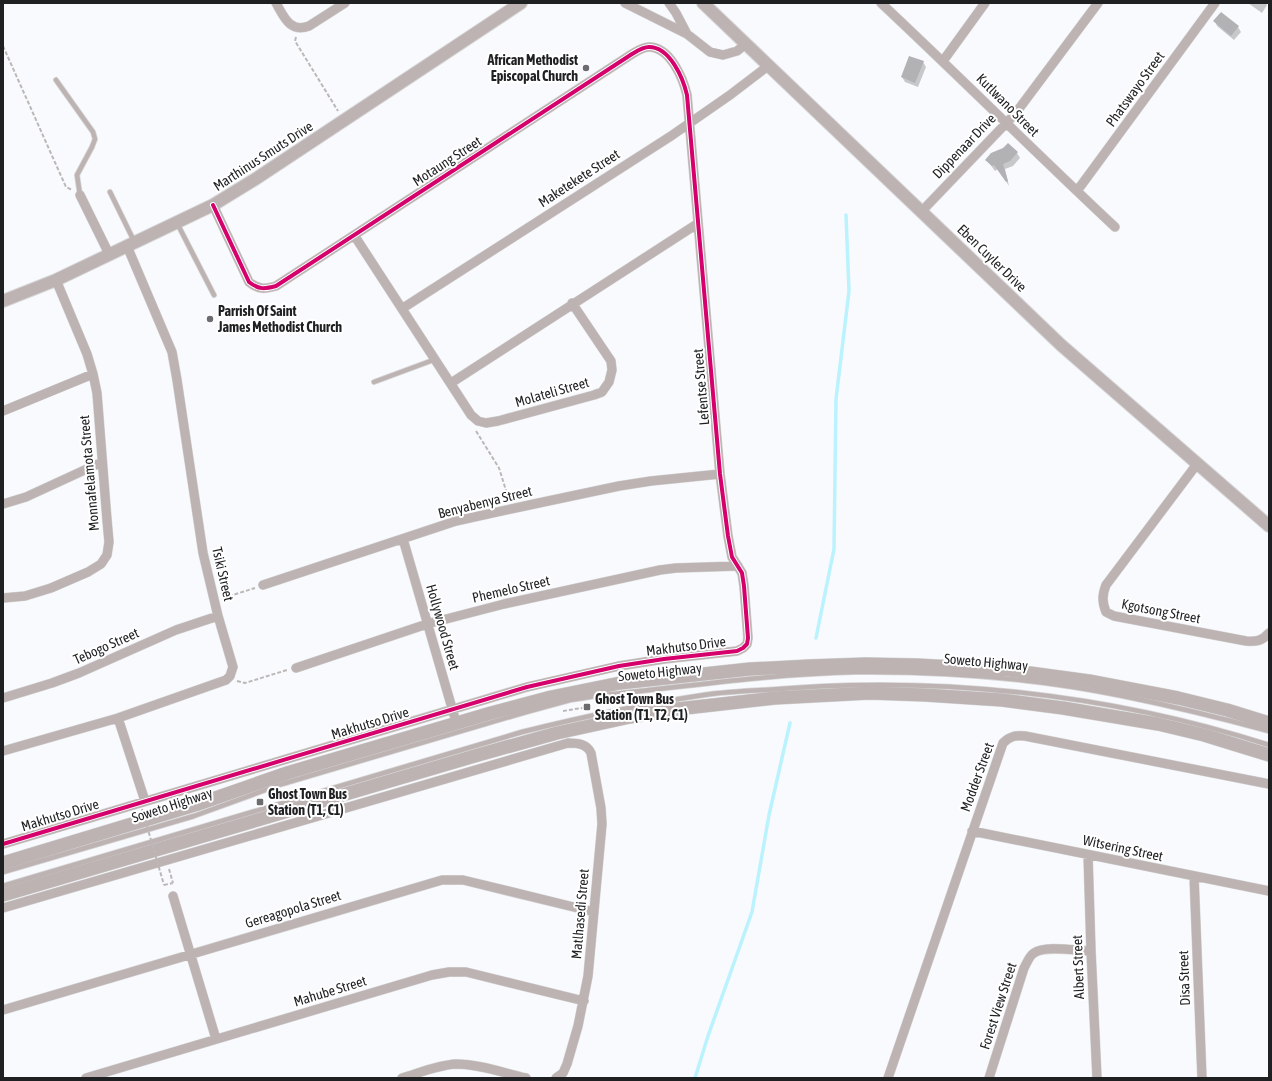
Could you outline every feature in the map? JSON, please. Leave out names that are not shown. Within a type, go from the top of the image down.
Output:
[{"type":"main road","name":"Soweto Highway","points":[[3,863],[198,804],[287,773],[551,697],[620,683],[750,670],[865,664],[1009,670],[1089,681],[1178,698],[1227,710],[1269,723]]},
{"type":"main road","points":[[3,895],[557,733],[630,716],[767,699],[870,693],[925,694],[1002,700],[1063,708],[1158,724],[1204,735],[1269,756]]},
{"type":"street","points":[[276,3],[286,19],[296,28],[309,26],[345,3]]},
{"type":"street","name":"Marthinus Smuts Drive","points":[[3,301],[56,280],[213,206],[521,3]]},
{"type":"street","points":[[625,3],[687,34],[710,52],[723,55],[737,51],[746,44]]},
{"type":"street","points":[[669,3],[687,34]]},
{"type":"street","name":"Eben Cuyler Drive","points":[[702,3],[1061,345],[1269,526]]},
{"type":"street","name":"Kutlwano Street","points":[[881,3],[1115,227]]},
{"type":"street","points":[[943,61],[985,3]]},
{"type":"street","name":"Dippenaar Drive","points":[[921,212],[1015,114],[1098,3]]},
{"type":"street","name":"Phatswayo Street","points":[[1077,191],[1215,3]]},
{"type":"street","name":"Motaung Street","points":[[213,206],[249,282],[255,287],[269,288],[282,283],[641,49],[649,47],[658,49],[678,70],[685,84],[689,124]]},
{"type":"street","name":"Maketekete Street","points":[[403,308],[689,124],[768,66]]},
{"type":"street","name":"Lefentse Street","points":[[689,124],[720,474],[732,557],[744,577],[748,632],[747,644]]},
{"type":"street","points":[[80,195],[109,254]]},
{"type":"street","points":[[451,383],[697,224]]},
{"type":"street","points":[[354,235],[403,308],[471,415],[478,421]]},
{"type":"street","name":"Tsiki Street","points":[[131,244],[172,352],[198,529],[214,601],[233,667],[228,678]]},
{"type":"street","name":"Monnafelamota Street","points":[[3,598],[25,596],[51,588],[88,572],[101,564],[107,555],[109,542],[97,393],[87,354],[56,280]]},
{"type":"street","name":"Molateli Street","points":[[478,421],[486,423],[507,419],[594,395],[602,392],[606,388],[611,377],[611,361],[572,304]]},
{"type":"street","points":[[3,411],[93,374]]},
{"type":"street","points":[[3,504],[26,497],[102,462]]},
{"type":"street","name":"Kgotsong Street","points":[[1197,464],[1106,584],[1102,596],[1102,604],[1106,612],[1114,616],[1246,641],[1257,642],[1269,634]]},
{"type":"street","name":"Benyabenya Street","points":[[263,585],[456,522],[650,481],[720,474]]},
{"type":"street","name":"Hollywood Street","points":[[403,539],[456,724]]},
{"type":"street","name":"Phemelo Street","points":[[296,668],[427,624],[504,604],[660,570],[738,566]]},
{"type":"street","name":"Tebogo Street","points":[[3,698],[79,673],[176,630],[218,616]]},
{"type":"street","name":"Makhutso Drive","points":[[3,844],[144,805],[527,688],[618,666],[671,658],[732,652],[741,650],[747,644]]},
{"type":"street","points":[[3,751],[118,718],[228,678]]},
{"type":"street","points":[[118,718],[144,805]]},
{"type":"street","name":"Modder Street","points":[[888,1078],[1003,743],[1010,737],[1018,735],[1269,784]]},
{"type":"street","name":"Matlhasedi Street","points":[[3,908],[568,743],[581,744],[590,750],[602,817],[588,976],[584,1001],[567,1064],[563,1073],[556,1078]]},
{"type":"street","name":"Witsering Street","points":[[972,831],[1269,891]]},
{"type":"street","name":"Albert Street","points":[[1088,855],[1097,1078]]},
{"type":"street","name":"Disa Street","points":[[1194,876],[1202,1078]]},
{"type":"street","name":"Gereagopola Street","points":[[3,1010],[442,880],[463,880],[594,912]]},
{"type":"street","points":[[174,896],[190,955],[216,1039]]},
{"type":"street","name":"Forest View Street","points":[[989,1078],[1024,968],[1033,953],[1044,950],[1091,951]]},
{"type":"street","name":"Mahube Street","points":[[86,1078],[432,975],[449,972],[466,972],[584,1001]]},
{"type":"street","points":[[402,1078],[442,1066],[455,1064],[472,1065],[526,1078]]},
{"type":"lane","points":[[56,80],[93,132],[95,139],[77,175],[80,195]]},
{"type":"lane","points":[[110,192],[131,244]]},
{"type":"lane","points":[[177,223],[214,295]]},
{"type":"lane","points":[[374,382],[436,359]]},
{"type":"lane","name":"Soweto Highway","points":[[3,872],[194,816],[282,784],[526,712],[570,700],[596,696],[785,676],[854,672],[932,673],[1027,681],[1121,695],[1269,731]]},
{"type":"lane","name":"Soweto Highway","points":[[3,886],[522,732],[578,718],[706,695],[811,686],[879,684],[946,686],[1056,697],[1131,709],[1219,730],[1269,745]]},
{"type":"path","points":[[296,28],[295,41],[344,120]]},
{"type":"path","points":[[3,46],[66,187],[80,195]]},
{"type":"path","points":[[478,421],[475,430],[499,468],[512,509]]},
{"type":"path","points":[[214,601],[263,585]]},
{"type":"path","points":[[228,678],[245,683],[296,668]]},
{"type":"path","points":[[559,712],[590,707]]},
{"type":"path","points":[[144,805],[164,885]]},
{"type":"path","points":[[171,878],[173,883]]},
{"type":"building","points":[[1221,12],[1239,26],[1231,36],[1213,21]]},
{"type":"building","points":[[909,56],[924,61],[915,83],[901,77]]},
{"type":"building","points":[[1008,143],[1018,152],[1010,161],[1003,164],[1008,181],[1006,182],[994,165],[992,166],[985,160],[991,153],[1003,148]]},
{"type":"waterway","points":[[816,638],[834,549],[836,399],[849,291],[846,215]]},
{"type":"waterway","points":[[695,1078],[708,1036],[752,912],[769,815],[790,723]]},
{"type":"cycle path","points":[[3,844],[527,687],[619,666],[664,659],[737,651],[747,644],[748,638],[742,573],[732,557],[720,474],[687,95],[679,72],[663,52],[656,48],[642,48],[276,286],[262,288],[249,282],[213,205]]},
{"type":"place","name":"African Methodist Episcopal Church","points":[[586,68]]},
{"type":"place","name":"Parrish Of Saint James Methodist Church","points":[[210,319]]},
{"type":"place","name":"Ghost Town Bus Station (T1, T2, C1)","points":[[587,707]]},
{"type":"place","name":"Ghost Town Bus Station (T1, C1)","points":[[260,802]]}]
